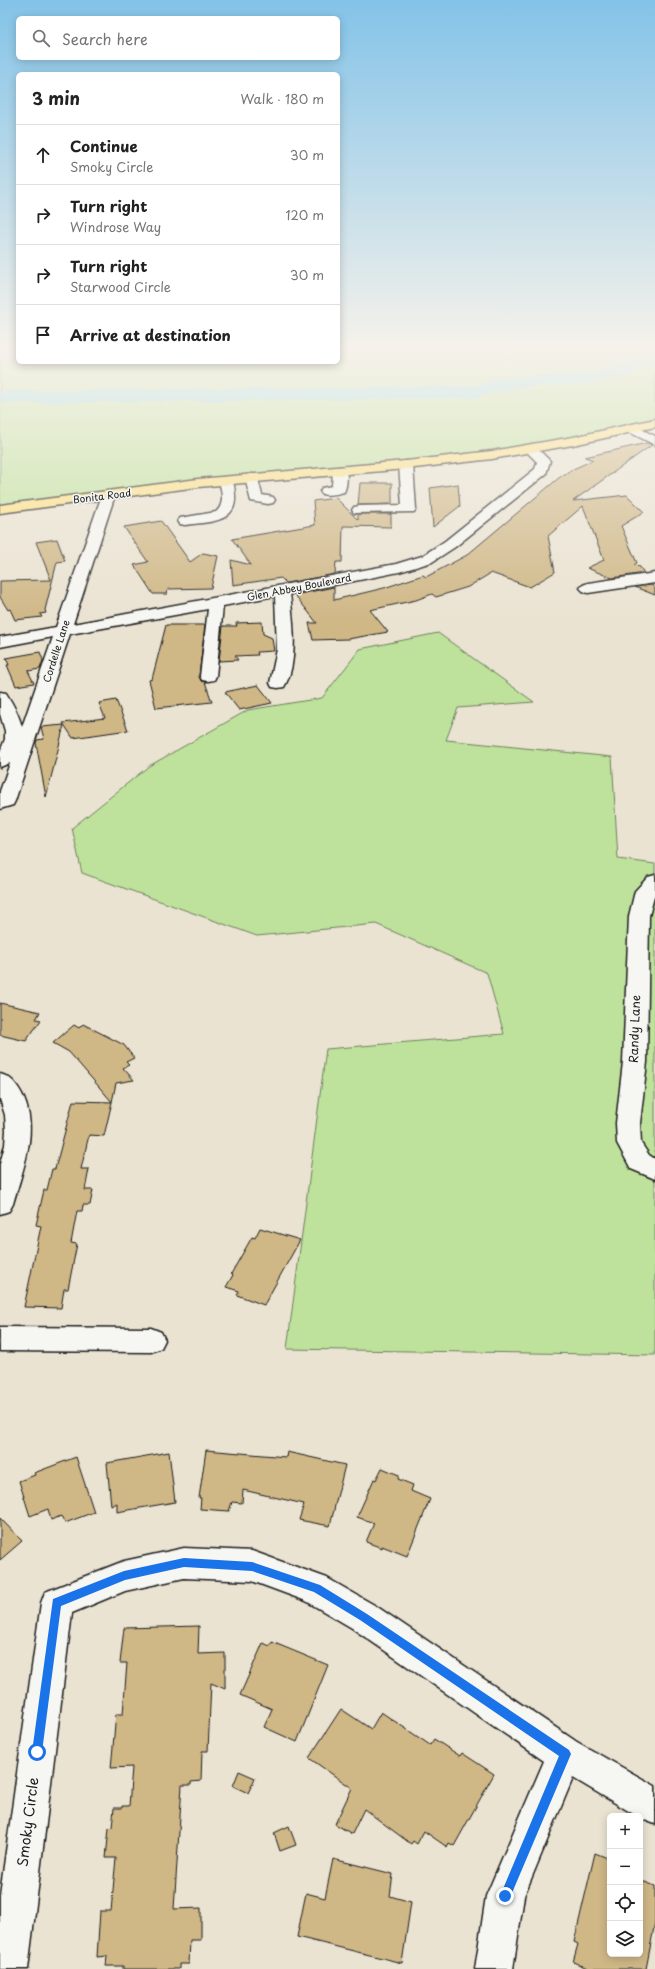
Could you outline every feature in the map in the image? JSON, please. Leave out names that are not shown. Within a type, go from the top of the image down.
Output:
[{"type":"main road","name":"Bonita Road","points":[[0,509],[252,478],[406,465],[530,449],[579,439]]},
{"type":"street","name":"Glen Abbey Boulevard","points":[[0,642],[216,604],[399,568],[427,559],[450,544],[540,471],[544,461],[530,449]]},
{"type":"street","points":[[359,510],[409,509],[406,465]]},
{"type":"street","points":[[327,491],[339,489],[340,470]]},
{"type":"street","points":[[252,478],[256,498],[268,500]]},
{"type":"street","points":[[184,522],[220,516],[224,513],[228,507],[229,500],[226,481]]},
{"type":"street","name":"Cordelle Lane","points":[[0,803],[6,801],[108,495]]},
{"type":"street","points":[[588,588],[655,578]]},
{"type":"street","points":[[278,683],[283,670],[286,625],[282,591]]},
{"type":"street","points":[[208,676],[216,604]]},
{"type":"street","points":[[0,697],[14,725],[14,736],[9,756],[0,763],[0,769]]},
{"type":"street","name":"Randy Lane","points":[[655,881],[645,891],[639,916],[635,1062],[628,1124],[629,1143],[636,1156],[640,1162],[655,1170]]},
{"type":"street","points":[[0,1082],[11,1093],[15,1103],[18,1138],[0,1204]]},
{"type":"street","points":[[0,1339],[152,1340]]},
{"type":"street","name":"Smoky Circle","points":[[9,1969],[57,1603],[124,1576],[184,1562],[252,1566],[316,1589],[364,1617],[565,1754]]},
{"type":"street","points":[[494,1969],[505,1896],[565,1754],[655,1806]]},
{"type":"green space","points":[[0,439],[578,439],[539,447],[200,483],[0,511]]},
{"type":"green space","points":[[438,633],[534,702],[458,708],[446,740],[612,757],[618,859],[655,864],[655,1355],[287,1349],[326,1049],[504,1034],[487,973],[376,924],[257,936],[82,873],[72,828],[149,766],[248,710],[322,698],[360,649]]},
{"type":"building","points":[[647,443],[652,445],[573,501],[627,495],[644,512],[621,526],[637,563],[634,565],[640,567],[644,573],[612,578],[587,568],[604,560],[583,506],[548,536],[555,572],[530,587],[491,573],[468,587],[436,597],[432,594],[416,600],[370,610],[388,632],[348,639],[313,640],[309,623],[317,623],[295,595],[334,587],[334,600],[384,588],[423,575],[426,577],[467,555],[560,477],[593,460],[585,457]]},
{"type":"building","points":[[360,483],[392,483],[392,504],[358,505]]},
{"type":"building","points":[[458,484],[460,506],[433,527],[430,488]]},
{"type":"building","points":[[336,498],[358,520],[358,514],[391,514],[391,527],[343,526],[342,562],[336,562],[335,574],[286,583],[281,578],[233,585],[231,560],[251,565],[232,539],[315,525],[313,501]]},
{"type":"building","points":[[161,521],[190,562],[203,553],[218,556],[211,588],[168,589],[167,594],[153,594],[134,565],[148,562],[124,527]]},
{"type":"building","points":[[57,539],[65,561],[57,562],[45,610],[46,613],[40,614],[42,617],[15,620],[10,609],[8,610],[0,597],[0,581],[51,580],[36,542]]},
{"type":"building","points":[[652,585],[655,589],[655,595],[635,587]]},
{"type":"building","points":[[262,622],[263,634],[272,638],[274,651],[257,652],[258,655],[235,656],[238,660],[219,661],[223,626],[237,626],[236,623]]},
{"type":"building","points":[[166,625],[205,625],[199,676],[201,681],[205,682],[212,702],[156,708],[149,680],[152,679]]},
{"type":"building","points":[[40,652],[43,660],[40,669],[28,671],[34,683],[16,686],[7,665],[9,665],[6,658]]},
{"type":"building","points":[[258,685],[272,703],[239,710],[225,692]]},
{"type":"building","points":[[116,700],[128,730],[73,738],[63,723],[105,718],[99,703]]},
{"type":"building","points":[[64,725],[46,797],[36,743],[37,740],[44,739],[41,727]]},
{"type":"building","points":[[0,1003],[40,1012],[36,1019],[41,1020],[26,1041],[0,1035]]},
{"type":"building","points":[[83,1024],[124,1045],[134,1058],[126,1062],[129,1065],[123,1068],[134,1080],[116,1083],[112,1102],[69,1052],[53,1043],[74,1025],[79,1028]]},
{"type":"building","points":[[73,1101],[112,1102],[104,1136],[89,1135],[81,1169],[89,1169],[85,1190],[93,1190],[90,1205],[83,1205],[82,1211],[77,1211],[71,1243],[77,1244],[68,1289],[64,1289],[61,1308],[24,1307],[41,1226],[36,1225],[44,1190],[47,1190],[52,1169],[55,1169]]},
{"type":"building","points":[[260,1228],[300,1240],[264,1305],[237,1295],[239,1291],[226,1287],[233,1275],[231,1274],[252,1237],[255,1238]]},
{"type":"building","points":[[206,1450],[286,1457],[287,1452],[345,1465],[330,1526],[299,1520],[304,1504],[243,1490],[242,1503],[232,1502],[229,1511],[200,1509],[201,1498],[199,1498]]},
{"type":"building","points":[[169,1452],[175,1502],[117,1512],[117,1503],[111,1506],[107,1463]]},
{"type":"building","points":[[76,1457],[94,1512],[65,1523],[61,1516],[51,1520],[48,1509],[30,1516],[19,1481],[35,1475],[34,1473]]},
{"type":"building","points":[[382,1468],[399,1475],[398,1479],[413,1485],[411,1491],[430,1499],[407,1556],[382,1546],[382,1548],[366,1542],[374,1523],[357,1517],[374,1479],[376,1480]]},
{"type":"building","points":[[0,1518],[22,1541],[0,1560]]},
{"type":"building","points":[[199,1626],[198,1654],[225,1653],[225,1689],[211,1683],[208,1751],[202,1751],[201,1781],[191,1782],[191,1785],[182,1785],[174,1909],[201,1908],[201,1940],[190,1940],[189,1964],[179,1964],[179,1969],[123,1969],[123,1966],[106,1966],[107,1956],[97,1957],[100,1911],[111,1911],[116,1858],[106,1858],[109,1828],[112,1827],[114,1808],[129,1806],[132,1767],[111,1768],[116,1714],[123,1714],[127,1663],[120,1663],[124,1628]]},
{"type":"building","points":[[272,1642],[328,1665],[297,1742],[264,1727],[272,1709],[240,1695],[263,1643],[270,1646]]},
{"type":"building","points":[[341,1709],[371,1729],[381,1712],[430,1745],[434,1739],[460,1756],[462,1753],[494,1774],[454,1846],[449,1843],[447,1847],[424,1831],[417,1844],[413,1841],[411,1844],[364,1809],[352,1834],[335,1824],[352,1788],[309,1758]]},
{"type":"building","points":[[239,1771],[255,1778],[248,1793],[233,1786]]},
{"type":"building","points":[[289,1826],[296,1845],[280,1851],[274,1833]]},
{"type":"building","points":[[595,1853],[607,1858],[607,1957],[643,1957],[643,1881],[655,1886],[655,1922],[646,1969],[590,1969],[573,1962],[578,1944],[574,1942]]},
{"type":"building","points":[[333,1859],[393,1874],[390,1896],[411,1902],[402,1963],[297,1937],[306,1893],[325,1898]]},
{"type":"route","points":[[37,1752],[57,1603],[124,1576],[184,1562],[252,1566],[316,1589],[364,1617],[565,1754],[505,1896]]}]
